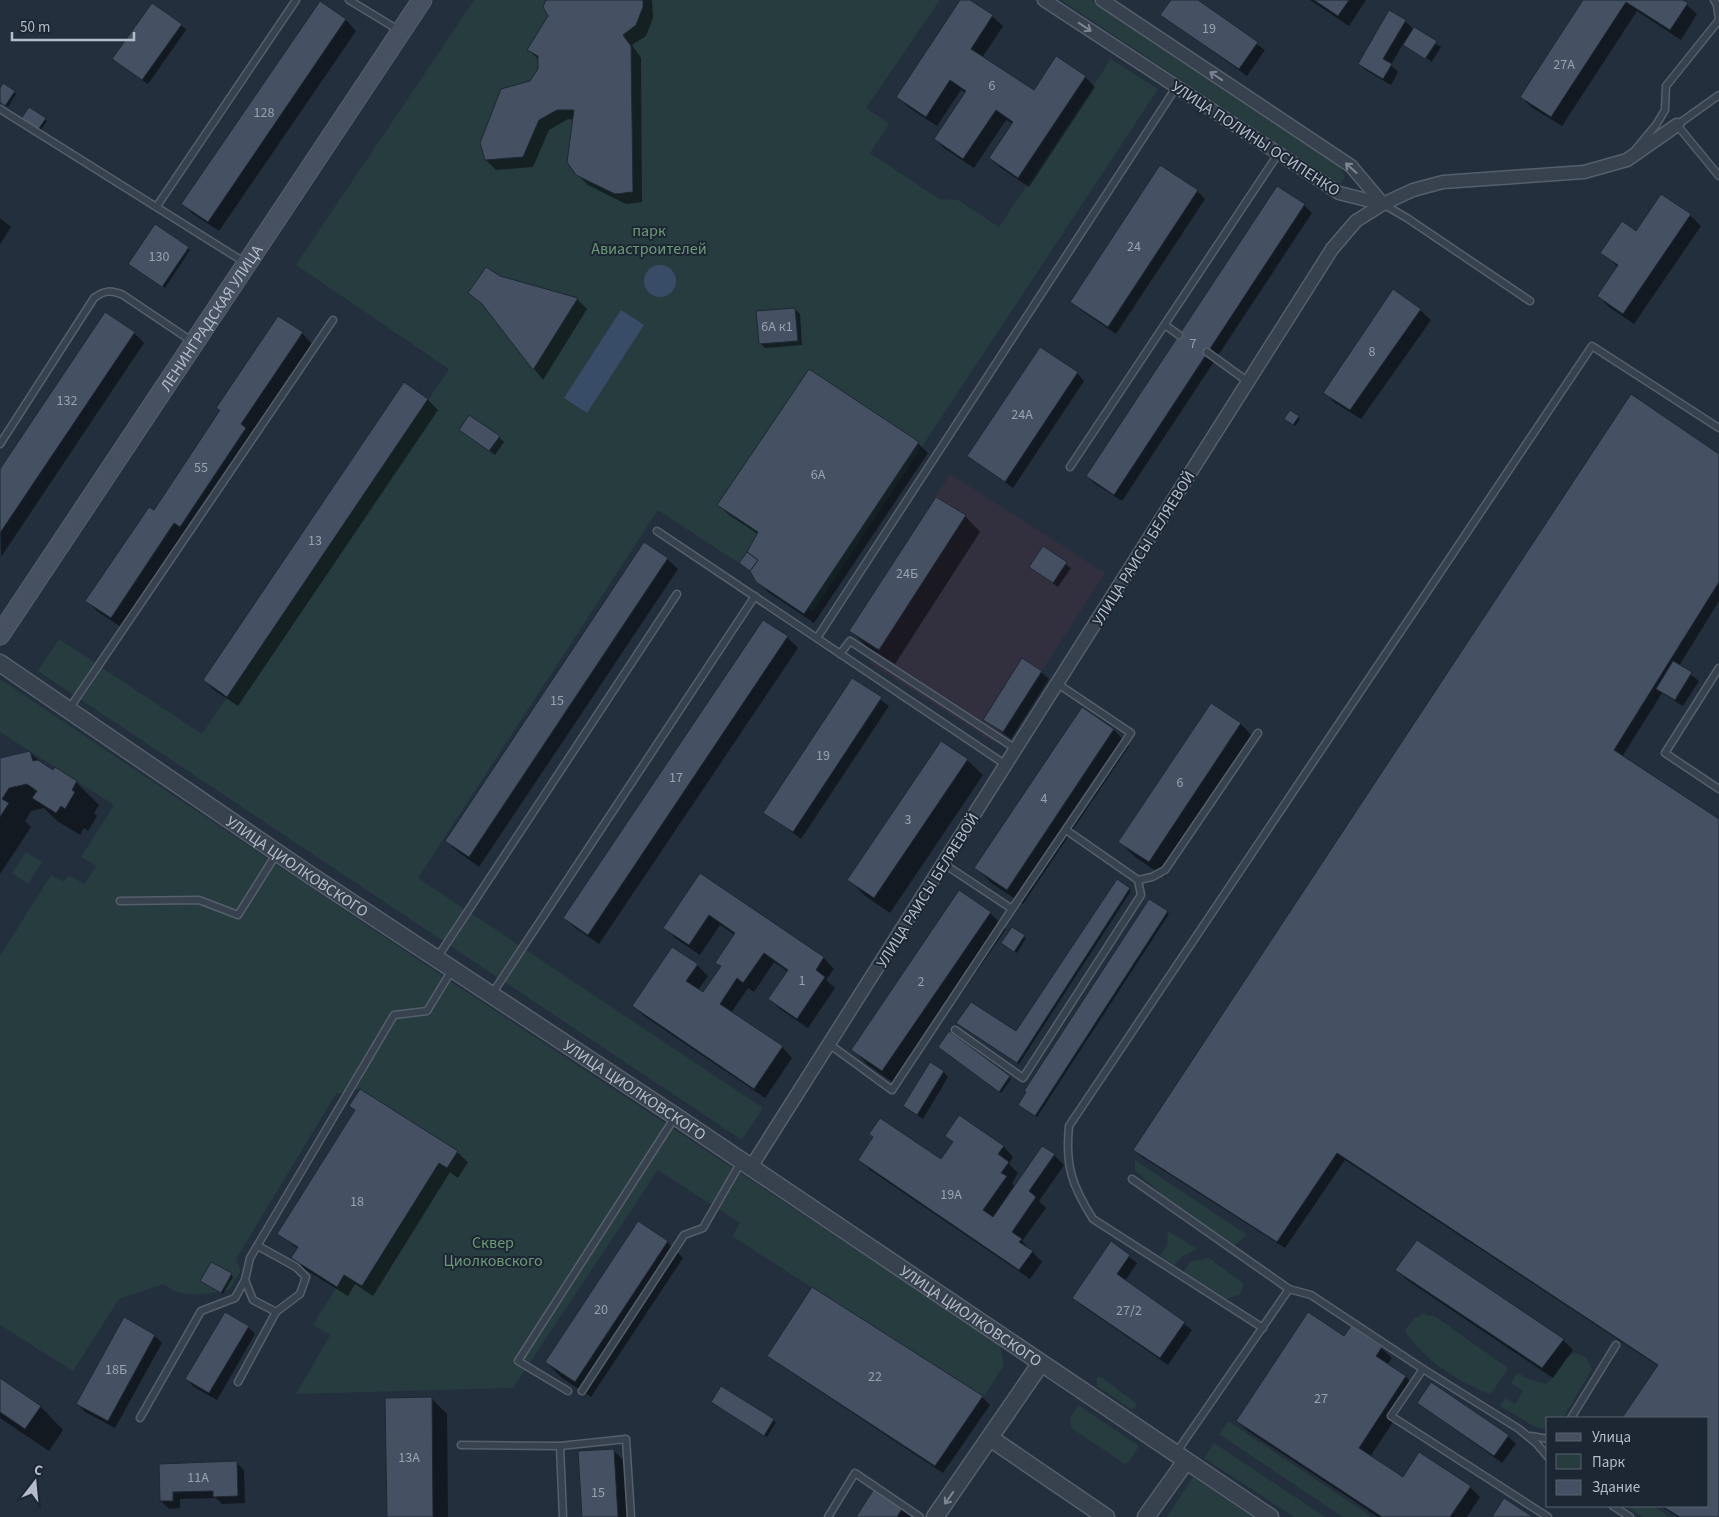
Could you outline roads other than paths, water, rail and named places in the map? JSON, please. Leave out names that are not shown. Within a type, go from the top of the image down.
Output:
[{"type":"main road","name":"ЛЕНИНГРАДСКАЯ УЛИЦА","points":[[0,635],[422,0]]},
{"type":"street","name":"УЛИЦА ПОЛИНЫ ОСИПЕНКО","points":[[1044,0],[1338,194],[1383,204]]},
{"type":"street","name":"УЛИЦА ПОЛИНЫ ОСИПЕНКО","points":[[1102,0],[1351,166],[1383,204]]},
{"type":"street","name":"УЛИЦА РАИСЫ БЕЛЯЕВОЙ","points":[[746,1164],[829,1044],[1332,249],[1356,222],[1383,204],[1413,190],[1443,182],[1584,172],[1627,160],[1677,125]]},
{"type":"street","name":"УЛИЦА ЦИОЛКОВСКОГО","points":[[0,662],[278,852],[675,1116],[1270,1517]]},
{"type":"street","points":[[935,1517],[1041,1363]]},
{"type":"street","points":[[990,1438],[1106,1517]]},
{"type":"street","points":[[1146,1517],[1181,1458]]},
{"type":"lane","points":[[157,206],[296,0]]},
{"type":"lane","points":[[350,0],[401,32]]},
{"type":"lane","points":[[1627,160],[1656,125],[1665,110],[1666,86],[1719,20],[1717,4],[1714,0]]},
{"type":"lane","points":[[818,638],[1177,86]]},
{"type":"lane","points":[[1719,95],[1677,125],[1719,176]]},
{"type":"lane","points":[[0,109],[247,264]]},
{"type":"lane","points":[[1070,467],[1278,154]]},
{"type":"lane","points":[[1383,204],[1407,218],[1530,301]]},
{"type":"lane","points":[[0,444],[94,298],[103,292],[113,291],[123,295],[194,343]]},
{"type":"lane","points":[[69,709],[333,320]]},
{"type":"lane","points":[[1165,325],[1179,334]]},
{"type":"lane","points":[[1263,1328],[1093,1219],[1076,1193],[1070,1169],[1067,1143],[1068,1126],[1592,346],[1719,428]]},
{"type":"lane","points":[[1207,352],[1247,381]]},
{"type":"lane","points":[[657,531],[1006,765]]},
{"type":"lane","points":[[437,958],[677,594]]},
{"type":"lane","points":[[491,995],[755,596]]},
{"type":"lane","points":[[840,654],[850,641],[1017,749]]},
{"type":"lane","points":[[1719,668],[1664,753],[1719,789]]},
{"type":"lane","points":[[829,1044],[892,1090],[1131,733],[1058,684]]},
{"type":"lane","points":[[1066,830],[1138,880],[1152,878],[1165,870],[1258,733]]},
{"type":"lane","points":[[120,901],[199,900],[238,915],[278,852]]},
{"type":"lane","points":[[944,864],[1012,909]]},
{"type":"lane","points":[[955,1030],[1023,1078],[1141,894],[1138,880]]},
{"type":"lane","points":[[140,1418],[200,1311],[235,1298],[245,1280],[250,1258],[394,1015],[427,1011],[453,969]]},
{"type":"lane","points":[[568,1391],[518,1361],[675,1116]]},
{"type":"lane","points":[[582,1391],[684,1234],[703,1228],[746,1164]]},
{"type":"lane","points":[[1132,1179],[1289,1289],[1310,1295],[1423,1370],[1519,1429],[1534,1437],[1546,1439]]},
{"type":"lane","points":[[238,1382],[276,1312],[300,1294],[306,1277],[296,1267],[258,1246]]},
{"type":"lane","points":[[245,1280],[253,1300],[276,1312]]},
{"type":"lane","points":[[1181,1458],[1289,1289]]},
{"type":"lane","points":[[1572,1417],[1616,1345]]},
{"type":"lane","points":[[1423,1370],[1391,1416],[1548,1517]]},
{"type":"lane","points":[[1519,1429],[1537,1444],[1546,1455]]},
{"type":"lane","points":[[461,1445],[560,1446],[626,1439],[631,1517]]},
{"type":"lane","points":[[560,1446],[564,1517]]},
{"type":"lane","points":[[828,1517],[855,1473],[920,1517]]},
{"type":"lane","points":[[1615,1507],[1630,1517]]},
{"type":"water","points":[[660,265],[666,266],[671,270],[675,275],[675,287],[671,292],[666,296],[660,297],[654,296],[649,292],[645,287],[644,281],[645,275],[649,270],[654,266]]},
{"type":"water","points":[[621,310],[644,325],[587,413],[564,398]]},
{"type":"park label","name":"парк Авиастроителей","points":[[649,239]]},
{"type":"park label","name":"Сквер Циолковского","points":[[493,1251]]}]
